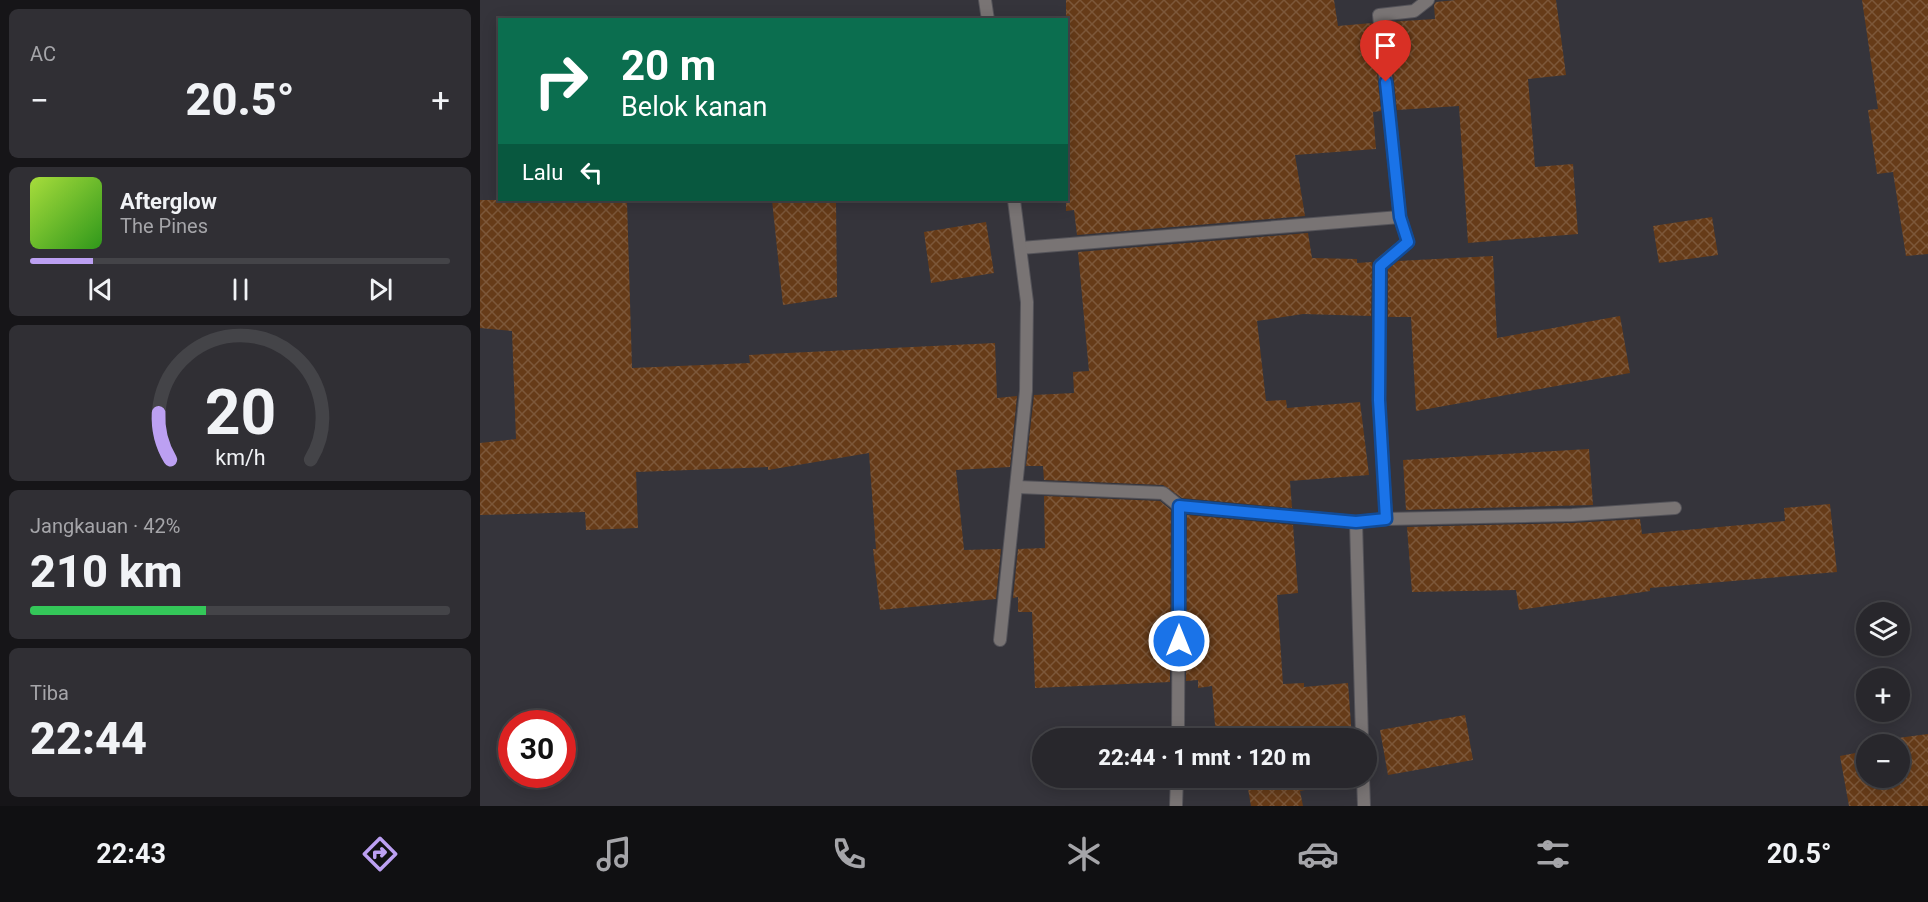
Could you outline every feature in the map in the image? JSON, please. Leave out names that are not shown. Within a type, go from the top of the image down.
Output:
[{"type":"street","points":[[986,0],[988,18]]},
{"type":"street","points":[[1386,519],[1379,400],[1380,266],[1408,242],[1400,217],[1380,15],[1414,11],[1428,0]]},
{"type":"street","points":[[1000,640],[1026,391],[1027,302],[1014,201]]},
{"type":"street","points":[[1021,248],[1400,217]]},
{"type":"street","points":[[1017,487],[1163,493],[1179,506],[1356,522],[1386,519],[1572,515],[1675,508]]},
{"type":"street","points":[[1178,728],[1179,506]]},
{"type":"street","points":[[1356,522],[1362,728]]},
{"type":"street","points":[[1176,806],[1177,788]]},
{"type":"street","points":[[1364,788],[1364,806]]},
{"type":"building","points":[[1066,0],[1334,0],[1338,26],[1372,23],[1381,111],[1373,112],[1376,149],[1295,155],[1305,216],[1077,235],[1074,210],[1066,211],[1066,201],[1068,201],[1068,18],[1066,18]]},
{"type":"building","points":[[1556,0],[1566,75],[1528,79],[1535,167],[1573,164],[1578,234],[1468,243],[1459,106],[1397,110],[1388,22],[1435,19],[1434,5],[1436,2]]},
{"type":"building","points":[[1862,0],[1928,0],[1928,254],[1906,256],[1893,172],[1877,174],[1868,110],[1878,109]]},
{"type":"building","points":[[480,200],[620,201],[621,203],[627,202],[632,368],[750,363],[749,355],[995,343],[997,398],[1017,396],[1010,467],[956,470],[964,550],[1001,549],[996,599],[880,610],[873,549],[876,549],[869,453],[768,470],[768,467],[636,472],[638,528],[586,530],[585,512],[480,515],[480,443],[516,439],[512,331],[480,328]]},
{"type":"building","points":[[772,201],[836,201],[837,297],[783,305]]},
{"type":"building","points":[[1712,217],[1718,255],[1659,263],[1653,226]]},
{"type":"building","points":[[986,222],[994,273],[931,283],[924,232]]},
{"type":"building","points":[[1308,233],[1312,258],[1357,259],[1357,263],[1372,262],[1371,316],[1303,314],[1257,321],[1266,401],[1286,400],[1287,408],[1360,402],[1369,475],[1290,481],[1292,508],[1182,498],[1163,485],[1044,480],[1043,466],[1026,466],[1034,395],[1074,393],[1073,372],[1089,371],[1078,252]]},
{"type":"building","points":[[1493,256],[1497,338],[1620,316],[1630,373],[1416,411],[1411,317],[1388,317],[1388,269],[1398,261]]},
{"type":"building","points":[[1589,449],[1593,505],[1406,510],[1403,460]]},
{"type":"building","points":[[1044,496],[1160,501],[1171,510],[1170,682],[1035,688],[1032,612],[1018,612],[1018,597],[1013,598],[1018,549],[1045,548]]},
{"type":"building","points":[[1830,504],[1837,572],[1650,588],[1650,591],[1519,610],[1516,590],[1412,592],[1407,527],[1640,519],[1642,534],[1785,521],[1784,508]]},
{"type":"building","points":[[1187,515],[1293,525],[1298,593],[1277,595],[1283,684],[1304,683],[1304,687],[1348,683],[1351,728],[1215,728],[1212,686],[1198,688],[1198,680],[1186,681]]},
{"type":"building","points":[[1465,715],[1473,760],[1388,775],[1380,730]]},
{"type":"building","points":[[1928,734],[1928,806],[1849,806],[1840,756],[1856,753],[1856,788],[1910,788],[1910,736]]},
{"type":"building","points":[[1248,788],[1305,788],[1305,790],[1300,791],[1303,806],[1251,806]]},
{"type":"route","points":[[1179,641],[1179,506],[1356,522],[1386,519],[1379,400],[1380,266],[1408,242],[1400,217],[1386,82]]}]
